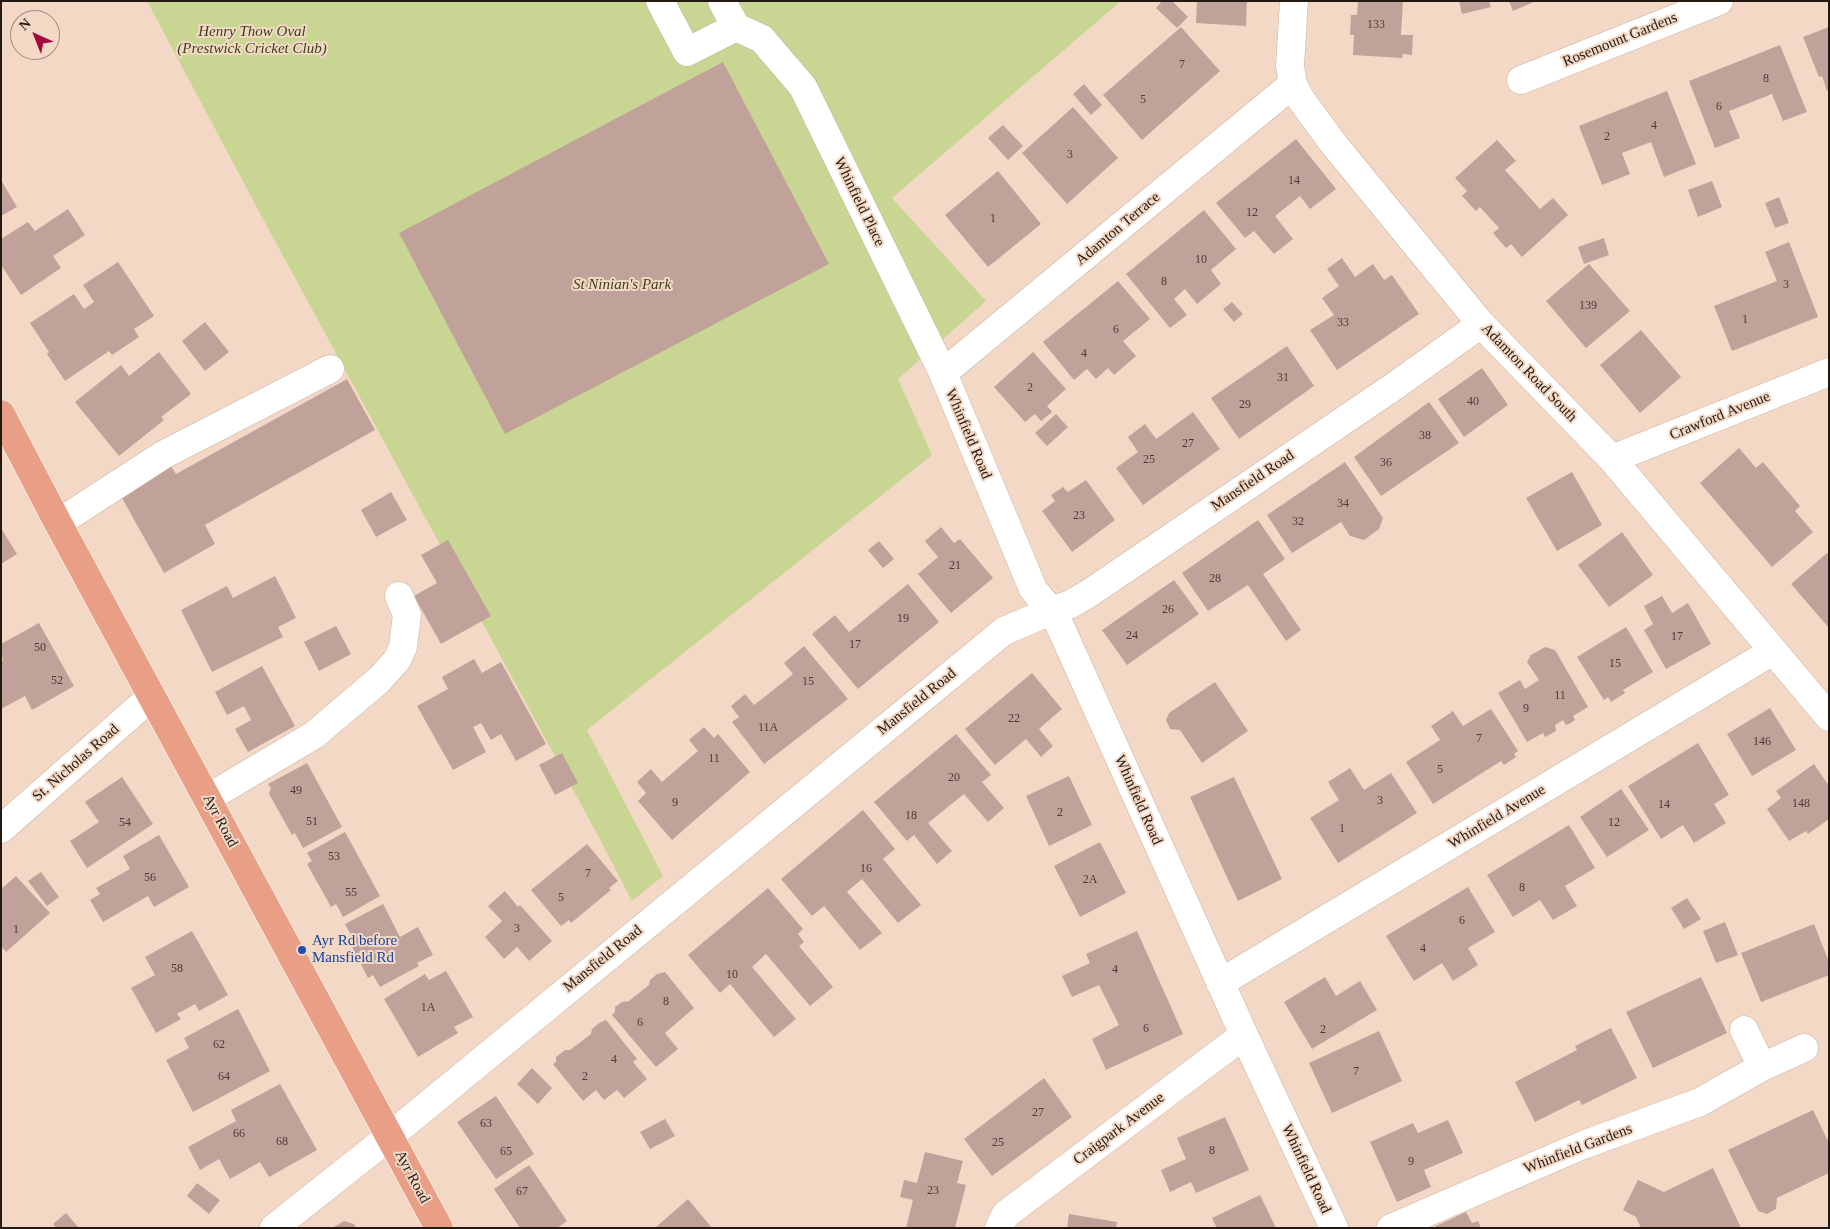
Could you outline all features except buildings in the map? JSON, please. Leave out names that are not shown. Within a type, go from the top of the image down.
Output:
[{"type":"main road","name":"Ayr Road","points":[[1,414],[151,697],[208,798],[439,1228]]},
{"type":"street","points":[[660,1],[687,52],[736,27],[722,1]]},
{"type":"street","name":"Adamton Road South","points":[[1294,1],[1290,66],[1293,84],[1310,112],[1332,142],[1481,324],[1612,459],[1829,717]]},
{"type":"street","name":"Rosemount Gardens","points":[[1522,80],[1719,1]]},
{"type":"street","name":"Whinfield Place","points":[[736,27],[762,39],[803,87],[943,374]]},
{"type":"street","name":"Adamton Terrace","points":[[943,374],[1293,84]]},
{"type":"street","name":"Mansfield Road","points":[[274,1228],[390,1136],[1004,631],[1071,604],[1091,592],[1396,385],[1481,324]]},
{"type":"street","points":[[58,523],[163,455],[330,369]]},
{"type":"street","name":"Crawford Avenue","points":[[1612,459],[1829,372]]},
{"type":"street","name":"Whinfield Road","points":[[943,374],[1033,589],[1051,611],[1064,635],[1220,983],[1334,1228]]},
{"type":"street","points":[[208,798],[314,734],[379,680],[397,660],[403,646],[407,616],[399,596]]},
{"type":"street","name":"Whinfield Avenue","points":[[1220,983],[1773,651]]},
{"type":"street","name":"St. Nicholas Road","points":[[1,829],[151,697]]},
{"type":"street","points":[[1744,1030],[1762,1067]]},
{"type":"street","name":"Craigpark Avenue","points":[[999,1228],[1006,1216],[1244,1035]]},
{"type":"street","name":"Whinfield Gardens","points":[[1391,1228],[1583,1145],[1700,1102],[1762,1067],[1804,1048]]},
{"type":"green space","name":"St Ninian's Park","points":[[147,1],[1121,1],[892,198],[986,301],[898,379],[932,455],[587,730],[663,876],[632,901],[263,219]]},
{"type":"place","name":"Ayr Rd before Mansfield Rd","points":[[302,950]]},
{"type":"park label","name":"Henry Thow Oval (Prestwick Cricket Club)","points":[[252,40]]}]
